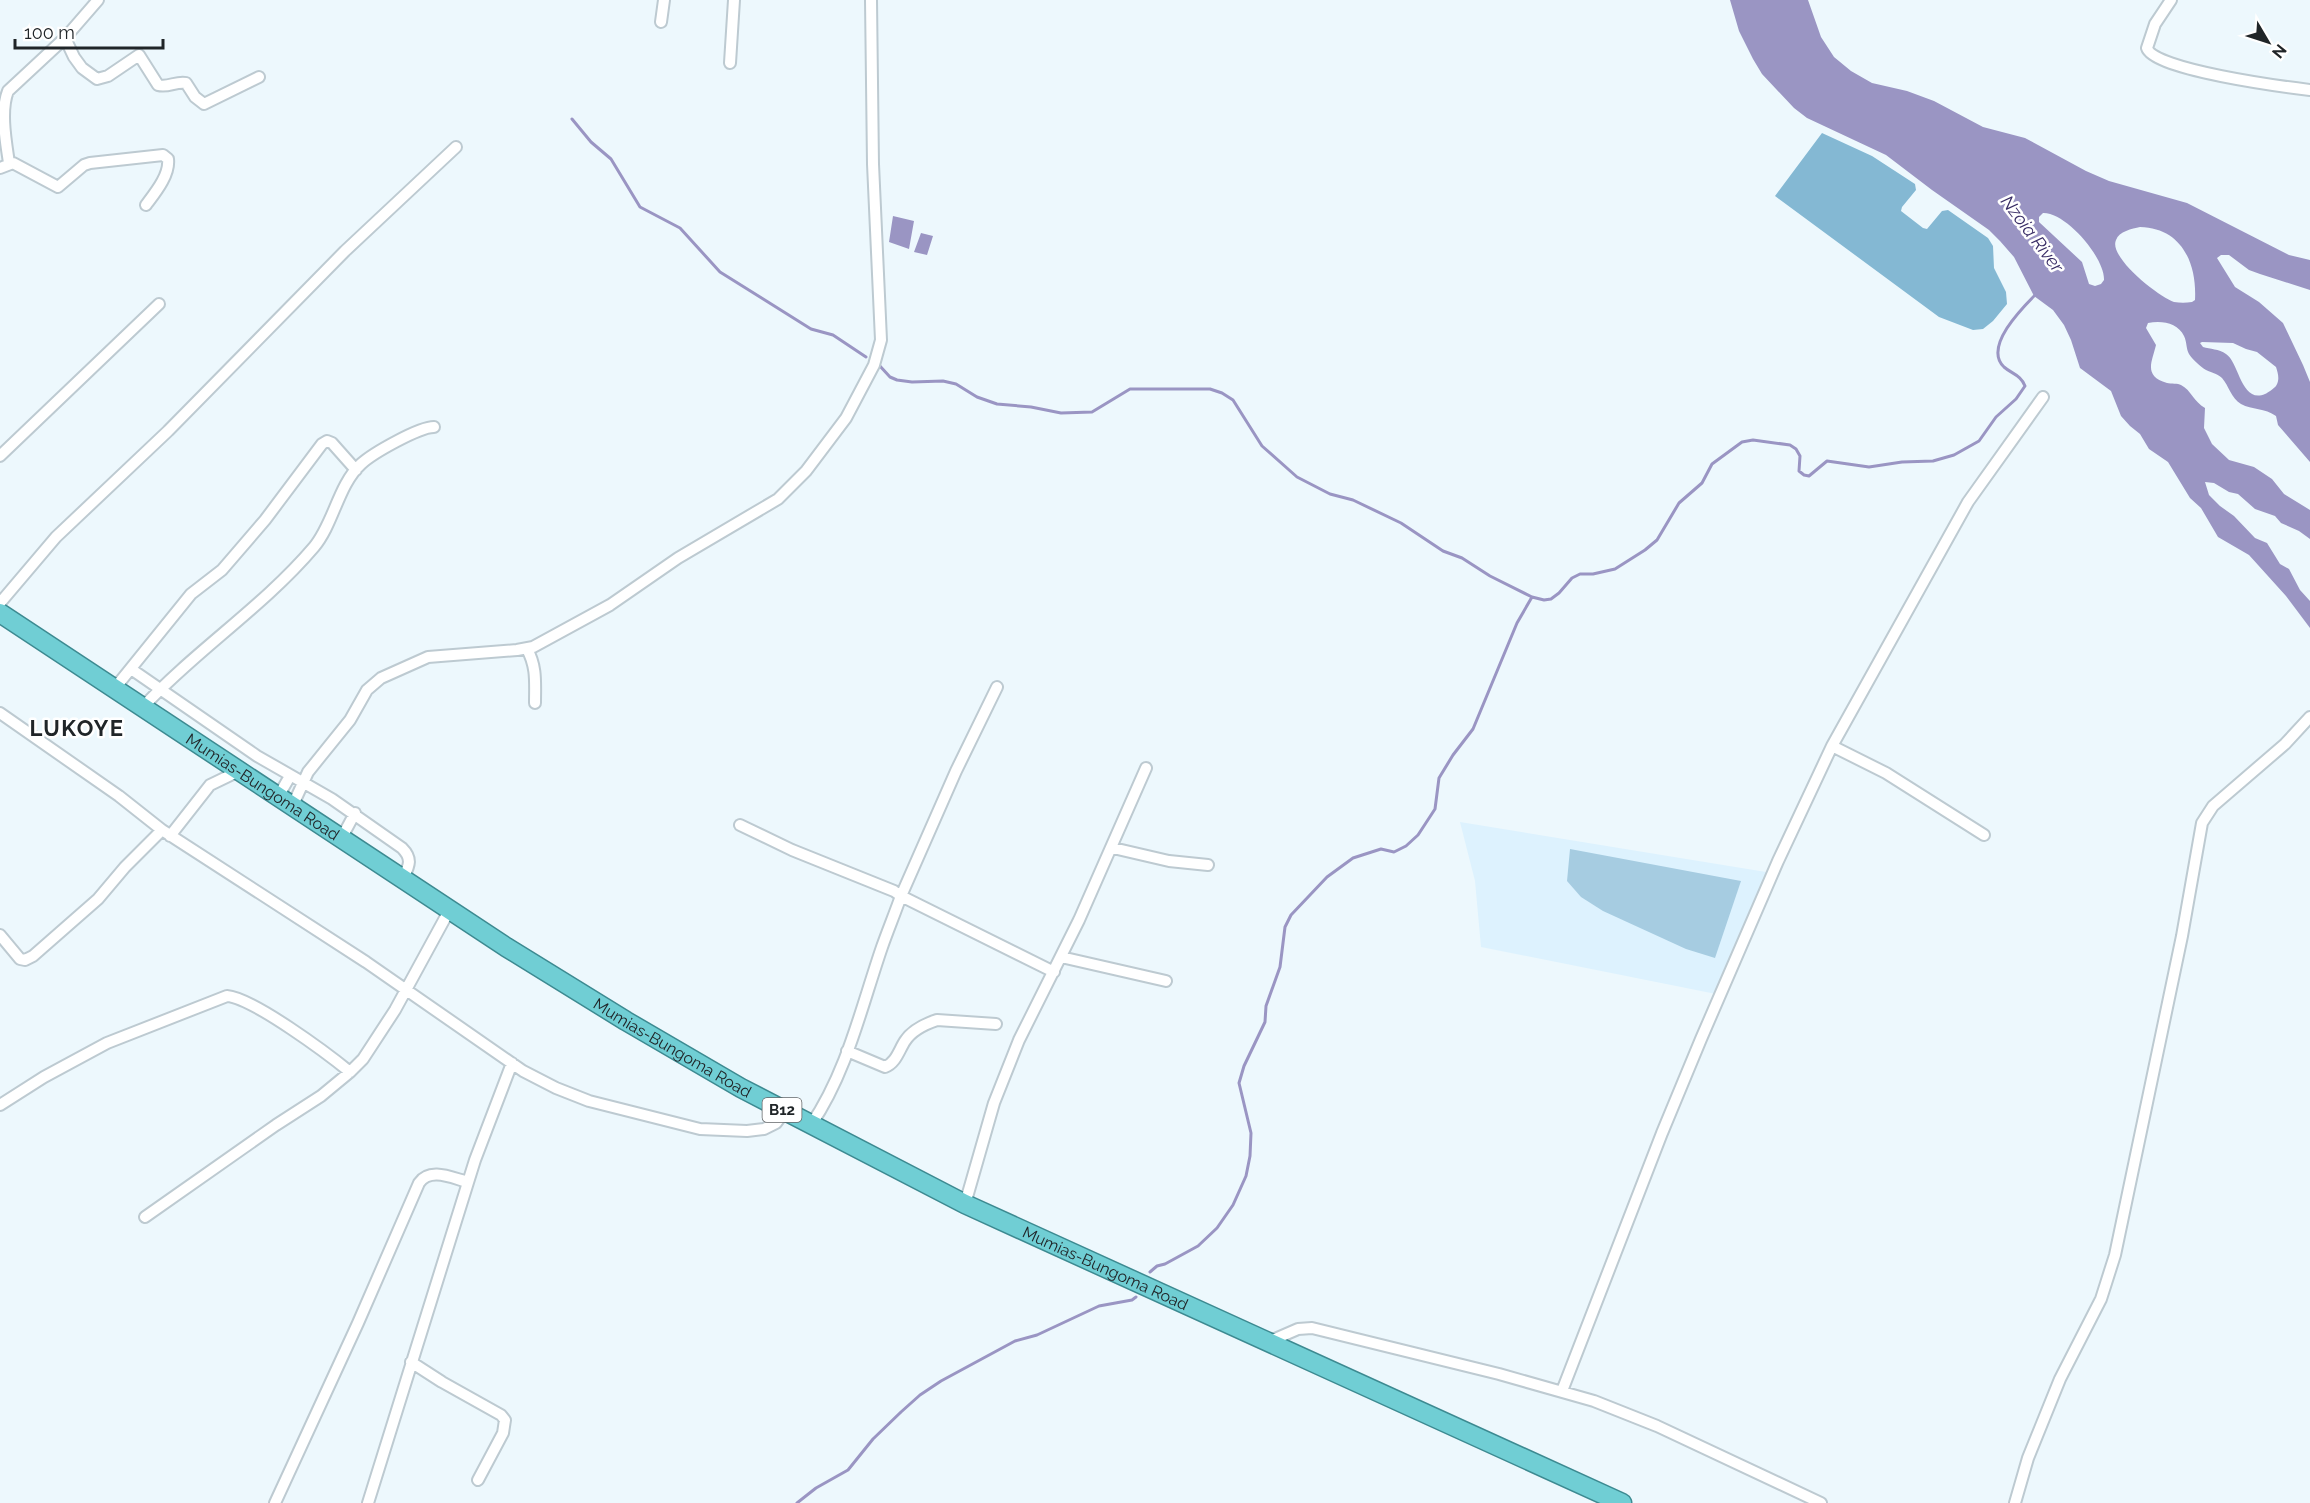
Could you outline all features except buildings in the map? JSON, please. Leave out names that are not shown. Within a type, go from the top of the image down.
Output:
[{"type":"highway","name":"Mumias-Bungoma Road","points":[[0,613],[341,839],[626,1021],[785,1112],[965,1204],[1622,1503]]},
{"type":"street","points":[[98,0],[65,38],[13,84],[5,96],[3,121],[5,166],[18,166],[58,187],[87,164],[162,154],[167,157],[168,167],[156,192],[146,205]]},
{"type":"street","points":[[662,22],[664,0]]},
{"type":"street","points":[[729,63],[734,0]]},
{"type":"street","points":[[285,802],[319,756],[350,720],[368,690],[381,678],[410,663],[428,657],[527,649],[610,605],[678,558],[778,499],[806,471],[846,418],[878,356],[881,340],[875,244],[871,0]]},
{"type":"street","points":[[2171,0],[2151,32],[2147,48],[2150,55],[2166,63],[2239,80],[2310,90]]},
{"type":"street","points":[[65,38],[74,57],[93,78],[101,79],[108,76],[139,55],[158,85],[164,87],[181,82],[186,83],[195,97],[204,104],[259,77]]},
{"type":"street","points":[[0,603],[56,537],[168,431],[345,251],[456,147]]},
{"type":"street","points":[[0,456],[159,304]]},
{"type":"street","points":[[1563,1391],[1662,1133],[1701,1039],[1778,861],[1833,746],[1968,502],[2043,397]]},
{"type":"street","points":[[144,707],[161,689],[271,591],[314,547],[356,470],[368,459],[418,430],[434,427]]},
{"type":"street","points":[[115,688],[191,594],[218,574],[265,520],[322,444],[327,441],[333,443],[356,470]]},
{"type":"street","points":[[527,649],[533,659],[535,671],[534,703]]},
{"type":"street","points":[[131,669],[257,756],[355,813],[408,854],[410,863],[403,879]]},
{"type":"street","points":[[811,1125],[831,1090],[861,1016],[881,948],[901,896],[956,771],[997,687]]},
{"type":"street","points":[[0,712],[119,795],[166,833],[366,962],[512,1063],[555,1088],[589,1101],[700,1129],[747,1131],[764,1129],[776,1123],[785,1112]]},
{"type":"street","points":[[182,734],[197,715]]},
{"type":"street","points":[[2015,1503],[2028,1458],[2069,1360],[2101,1299],[2115,1255],[2163,1030],[2204,818],[2224,796],[2285,744],[2310,717]]},
{"type":"street","points":[[216,756],[231,738]]},
{"type":"street","points":[[1833,746],[1886,773],[1984,835]]},
{"type":"street","points":[[0,935],[21,960],[33,956],[98,899],[125,867],[166,833],[210,785],[241,773],[257,756]]},
{"type":"street","points":[[965,1204],[998,1091],[1019,1040],[1113,848],[1146,768]]},
{"type":"street","points":[[285,802],[290,776]]},
{"type":"street","points":[[341,839],[355,813]]},
{"type":"street","points":[[740,825],[792,850],[896,892],[1054,972]]},
{"type":"street","points":[[1113,848],[1169,861],[1208,865]]},
{"type":"street","points":[[145,1217],[321,1096],[363,1059],[398,1005],[404,990],[450,909]]},
{"type":"street","points":[[1061,957],[1166,981]]},
{"type":"street","points":[[0,1105],[44,1077],[107,1044],[227,996],[247,1003],[278,1022],[350,1072]]},
{"type":"street","points":[[847,1051],[885,1067],[893,1062],[910,1034],[929,1023],[937,1020],[996,1024]]},
{"type":"street","points":[[368,1503],[468,1182],[488,1122],[512,1063]]},
{"type":"street","points":[[275,1503],[358,1323],[419,1183],[431,1174],[468,1182]]},
{"type":"street","points":[[1268,1342],[1298,1329],[1312,1328],[1563,1391],[1622,1411],[1657,1426],[1821,1503]]},
{"type":"street","points":[[411,1362],[442,1382],[501,1414],[506,1420],[503,1432],[478,1480]]},
{"type":"shaded area","points":[[1822,133],[1872,156],[1915,184],[1916,190],[1901,211],[1923,228],[1927,229],[1942,211],[1948,210],[1988,238],[1993,246],[1994,268],[2006,292],[2007,304],[1993,321],[1983,329],[1973,330],[1939,317],[1775,196]]},
{"type":"shaded area","points":[[1460,822],[1766,872],[1729,968],[1716,994],[1481,947],[1475,881]]},
{"type":"shaded area","points":[[1570,849],[1741,881],[1715,958],[1686,949],[1603,911],[1581,897],[1567,881]]},
{"type":"water","name":"Nzoia River","points":[[1730,0],[1808,0],[1821,37],[1834,57],[1851,71],[1872,83],[1907,91],[1934,101],[1983,127],[2025,138],[2109,181],[2187,203],[2289,255],[2310,260],[2310,290],[2249,270],[2229,255],[2221,255],[2217,258],[2235,287],[2259,302],[2283,323],[2303,365],[2310,382],[2310,462],[2278,425],[2276,416],[2241,404],[2235,399],[2222,378],[2206,370],[2190,356],[2184,336],[2178,328],[2159,322],[2148,323],[2146,328],[2156,345],[2151,363],[2152,372],[2159,380],[2180,384],[2205,408],[2204,428],[2212,444],[2229,460],[2254,467],[2272,479],[2284,494],[2310,510],[2310,539],[2281,523],[2275,516],[2255,509],[2238,494],[2229,492],[2214,483],[2205,482],[2209,495],[2255,538],[2267,543],[2280,564],[2289,569],[2300,590],[2310,601],[2310,628],[2286,596],[2249,555],[2218,537],[2201,508],[2190,498],[2168,462],[2149,449],[2140,434],[2121,416],[2111,391],[2080,368],[2064,325],[2053,310],[2034,296],[2014,257],[2000,241],[1989,230],[1886,155],[1807,118],[1794,108],[1762,74],[1739,31]],"holes":[[[2043,213],[2052,215],[2073,228],[2091,249],[2103,271],[2104,280],[2101,284],[2095,286],[2089,284],[2082,262],[2039,222],[2039,217]],[[2140,227],[2154,229],[2166,233],[2176,241],[2189,260],[2195,286],[2195,300],[2174,302],[2157,293],[2136,276],[2120,256],[2116,247],[2118,237]],[[2200,343],[2233,343],[2257,352],[2276,367],[2278,374],[2276,386],[2265,394],[2251,393],[2241,381],[2226,354],[2203,347]]]},
{"type":"water","points":[[893,216],[914,221],[909,249],[889,242]]},
{"type":"water","points":[[921,233],[933,236],[927,255],[914,252]]},
{"type":"waterway","points":[[572,119],[591,142],[611,159],[640,207],[680,228],[720,272],[811,329],[833,335],[866,357]]},
{"type":"waterway","points":[[879,365],[890,377],[897,380],[943,381],[956,384],[977,397],[997,404],[1061,413],[1092,412],[1130,389],[1210,389],[1222,393],[1233,400],[1262,446],[1297,477],[1330,494],[1353,500],[1401,523],[1443,551],[1462,558],[1490,576],[1532,597],[1544,600],[1551,599],[1572,578],[1580,574],[1593,574],[1615,569],[1645,550],[1657,540],[1679,503],[1702,483],[1712,464],[1742,442],[1753,440],[1790,445],[1800,456],[1799,471],[1809,476],[1827,461],[1869,467],[1902,462],[1933,461],[1954,455],[1979,441],[1996,417],[2016,399],[2025,386],[2019,377],[2004,367],[1999,359],[1998,349],[2007,328],[2036,294]]},
{"type":"waterway","points":[[1150,1272],[1157,1266],[1198,1246],[1217,1228],[1233,1205],[1246,1176],[1251,1133],[1239,1083],[1244,1066],[1265,1022],[1266,1006],[1280,967],[1285,927],[1291,915],[1327,877],[1353,858],[1381,849],[1394,852],[1406,846],[1418,835],[1435,809],[1439,778],[1473,729],[1517,623],[1532,597]]},
{"type":"waterway","points":[[797,1503],[816,1488],[848,1470],[873,1439],[901,1412],[941,1381],[1015,1341],[1037,1335],[1099,1306],[1132,1300],[1136,1297]]},
{"type":"district","name":"LUKOYE","points":[[77,728]]}]
